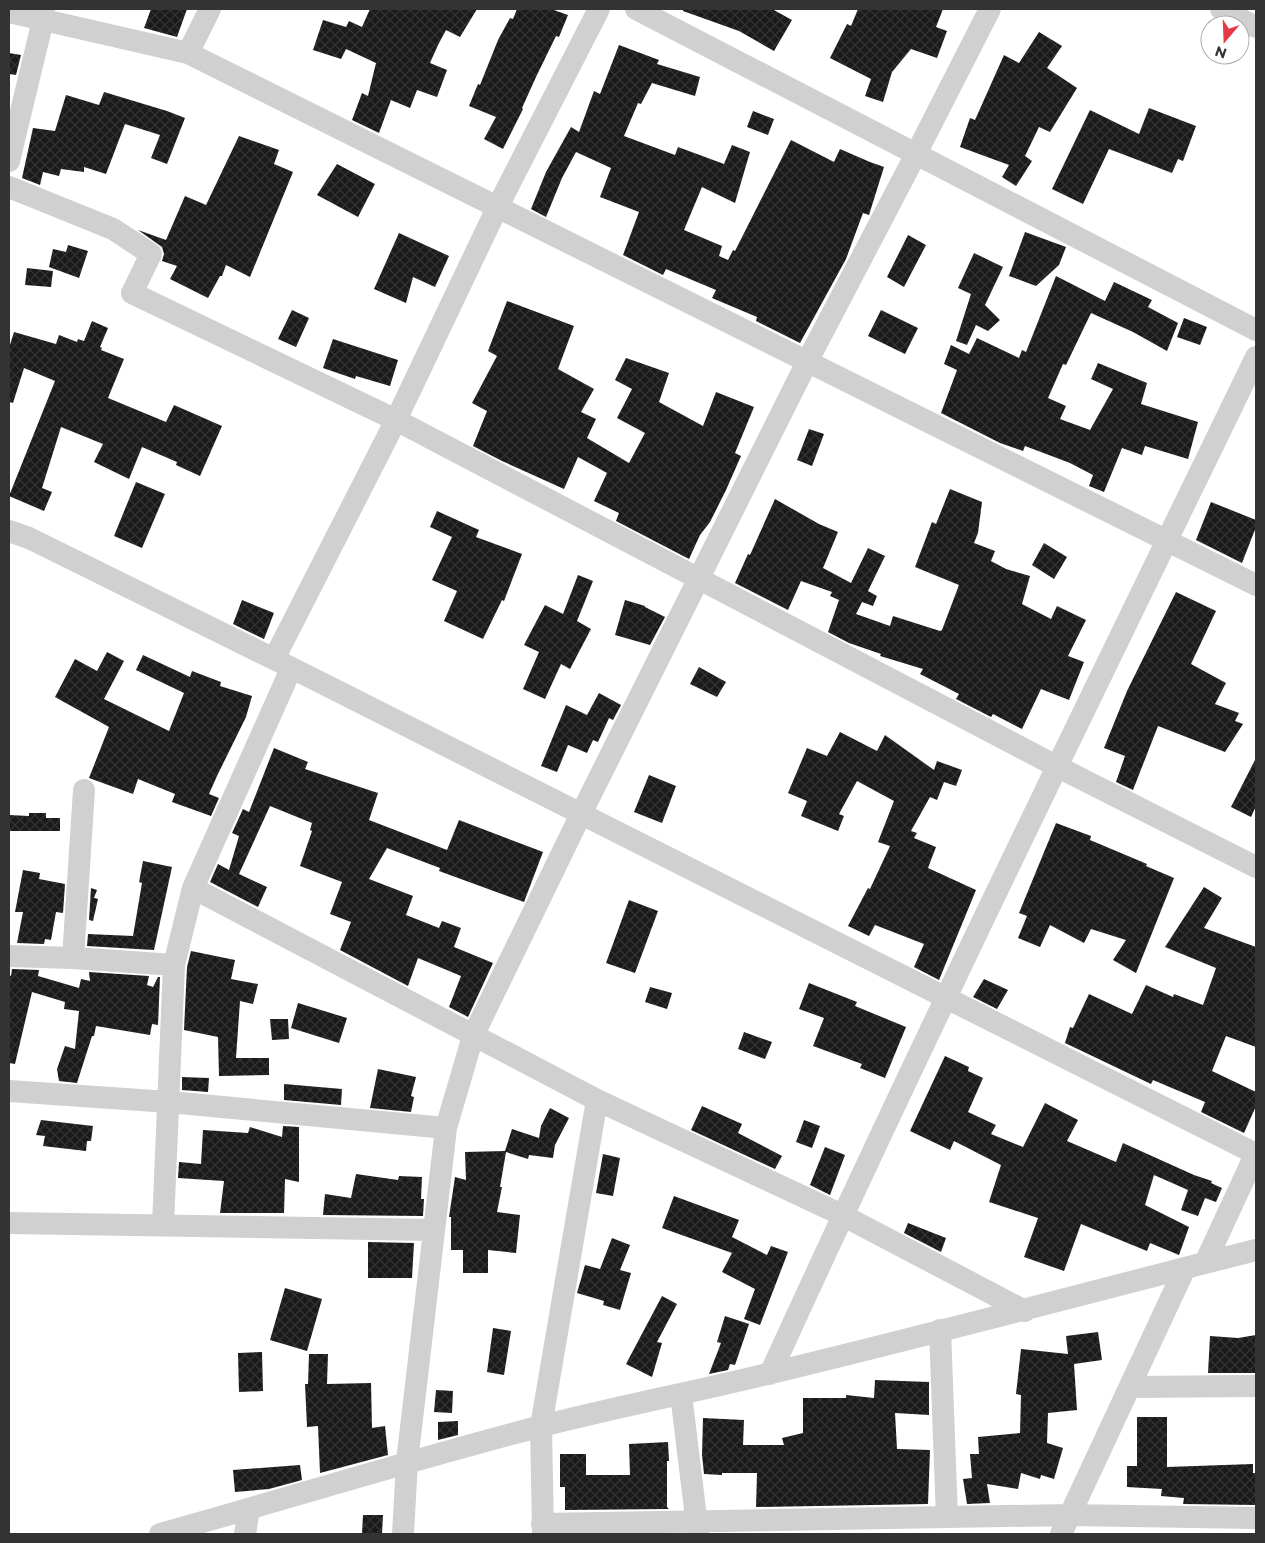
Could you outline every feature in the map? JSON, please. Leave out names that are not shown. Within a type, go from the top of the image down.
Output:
[{"type":"street","points":[[188,53],[210,9]]},
{"type":"street","points":[[163,1225],[174,966],[193,888],[282,664],[497,208],[599,9]]},
{"type":"street","points":[[636,9],[1256,330]]},
{"type":"street","points":[[403,1534],[407,1462],[446,1128],[473,1036],[698,578],[807,362],[990,9]]},
{"type":"street","points":[[1221,9],[1256,27]]},
{"type":"street","points":[[9,12],[44,14],[188,53],[1256,585]]},
{"type":"street","points":[[9,161],[44,14]]},
{"type":"street","points":[[9,187],[113,229],[152,254],[132,293],[396,420],[1058,766],[1256,867]]},
{"type":"street","points":[[770,1374],[842,1215],[1256,357]]},
{"type":"street","points":[[9,531],[28,538],[282,664],[1256,1153],[1131,1387],[1065,1524]]},
{"type":"street","points":[[72,958],[84,790]]},
{"type":"street","points":[[193,888],[597,1100],[842,1215],[1025,1310]]},
{"type":"street","points":[[9,956],[72,958],[174,966]]},
{"type":"street","points":[[9,1091],[169,1102],[446,1128]]},
{"type":"street","points":[[597,1100],[541,1426],[543,1529],[698,1528],[947,1517],[1065,1524],[1256,1518]]},
{"type":"street","points":[[9,1223],[433,1230]]},
{"type":"street","points":[[160,1534],[407,1462],[541,1426],[770,1374],[1256,1250]]},
{"type":"street","points":[[940,1330],[947,1517]]},
{"type":"street","points":[[1131,1387],[1256,1386]]},
{"type":"street","points":[[681,1394],[698,1528]]},
{"type":"street","points":[[245,1534],[249,1509]]},
{"type":"building","points":[[151,9],[187,9],[177,37],[144,28]]},
{"type":"building","points":[[370,9],[477,9],[460,37],[446,30],[438,45],[430,63],[447,70],[437,97],[417,90],[410,108],[391,100],[379,133],[352,120],[362,93],[368,96],[376,63],[346,49],[341,59],[313,50],[323,20],[346,27],[349,21],[362,27]]},
{"type":"building","points":[[517,9],[551,9],[568,15],[559,37],[556,36],[536,77],[523,109],[503,149],[484,139],[496,117],[469,106],[478,84],[480,85],[498,40],[510,18],[513,19]]},
{"type":"building","points":[[683,9],[772,9],[792,20],[774,51],[739,31],[683,11]]},
{"type":"building","points":[[858,9],[943,9],[936,27],[947,31],[937,58],[911,49],[892,72],[883,102],[865,96],[871,79],[830,58],[847,24],[851,26]]},
{"type":"building","points":[[1039,32],[1062,46],[1047,68],[1077,88],[1050,132],[1039,127],[1025,156],[1032,161],[1016,186],[1002,177],[1009,165],[960,147],[970,118],[975,120],[1004,55],[1019,63]]},
{"type":"building","points":[[619,45],[659,60],[657,64],[700,77],[695,96],[652,83],[641,104],[638,103],[624,136],[675,155],[678,147],[724,164],[732,145],[750,152],[735,203],[702,187],[684,230],[722,246],[719,256],[728,260],[733,250],[735,251],[791,140],[834,162],[840,149],[884,167],[869,215],[863,213],[846,259],[800,343],[756,321],[757,317],[712,298],[716,290],[666,269],[663,275],[623,255],[639,212],[600,197],[611,168],[576,152],[562,178],[546,217],[531,209],[546,172],[571,127],[579,132],[594,91],[600,94]]},
{"type":"building","points":[[9,53],[21,55],[16,75],[9,74]]},
{"type":"building","points":[[104,92],[185,118],[167,164],[151,158],[160,135],[125,124],[106,174],[84,167],[84,172],[61,169],[59,176],[43,172],[40,185],[22,178],[33,128],[55,131],[66,95],[99,105]]},
{"type":"building","points":[[1149,108],[1196,126],[1183,161],[1178,159],[1172,173],[1109,149],[1083,204],[1052,189],[1090,110],[1139,134]]},
{"type":"building","points":[[753,111],[774,119],[768,135],[747,127]]},
{"type":"building","points":[[239,136],[279,150],[274,164],[293,172],[250,277],[226,265],[222,276],[220,276],[208,298],[170,279],[177,266],[162,261],[164,254],[162,247],[138,230],[166,240],[185,196],[206,205]]},
{"type":"building","points":[[337,164],[375,184],[358,217],[317,195]]},
{"type":"building","points":[[1025,232],[1066,247],[1059,265],[1036,286],[1009,276]]},
{"type":"building","points":[[399,233],[449,256],[435,287],[413,277],[406,303],[374,289]]},
{"type":"building","points":[[908,235],[926,245],[904,287],[887,277]]},
{"type":"building","points":[[68,245],[88,251],[79,278],[49,267],[53,249],[66,252]]},
{"type":"building","points":[[974,253],[1003,267],[985,305],[1000,320],[988,331],[976,325],[967,345],[956,341],[971,294],[958,288]]},
{"type":"building","points":[[27,268],[53,271],[51,287],[25,285]]},
{"type":"building","points":[[1056,276],[1105,301],[1114,282],[1152,300],[1148,307],[1178,323],[1167,351],[1133,332],[1091,313],[1066,365],[1063,364],[1048,398],[1066,406],[1060,419],[1090,430],[1113,389],[1091,379],[1098,363],[1147,383],[1141,404],[1198,422],[1188,459],[1145,446],[1142,455],[1122,448],[1104,492],[1089,486],[1093,475],[1070,463],[1025,446],[1023,451],[1000,443],[941,413],[957,370],[944,364],[951,345],[969,354],[977,338],[1019,358],[1022,350],[1026,352]]},
{"type":"building","points":[[507,301],[574,326],[558,369],[594,389],[581,412],[596,419],[587,438],[629,463],[645,433],[617,418],[632,389],[615,380],[626,358],[669,373],[659,402],[703,426],[716,392],[754,407],[735,453],[741,456],[710,522],[700,535],[689,559],[616,521],[619,513],[594,501],[607,473],[578,457],[564,489],[473,446],[487,411],[472,403],[497,356],[488,351]]},
{"type":"building","points":[[292,310],[309,318],[296,347],[278,339]]},
{"type":"building","points":[[881,310],[918,328],[905,354],[868,336]]},
{"type":"building","points":[[1184,318],[1207,327],[1200,345],[1177,337]]},
{"type":"building","points":[[92,321],[108,328],[100,347],[102,348],[101,350],[124,359],[108,398],[166,422],[174,405],[222,426],[200,476],[176,465],[177,462],[142,447],[129,479],[94,462],[103,444],[61,427],[42,488],[52,492],[44,511],[9,496],[55,381],[24,368],[13,403],[9,402],[9,348],[14,332],[56,344],[59,335],[77,342],[78,339],[84,341]]},
{"type":"building","points":[[333,339],[398,360],[390,386],[356,376],[355,379],[323,368]]},
{"type":"building","points":[[809,429],[824,434],[812,466],[797,460]]},
{"type":"building","points":[[136,482],[165,494],[142,548],[114,536]]},
{"type":"building","points":[[950,489],[982,502],[978,533],[974,543],[995,551],[991,561],[1006,569],[1030,576],[1022,604],[1051,619],[1057,606],[1086,620],[1068,656],[1084,662],[1069,700],[1041,689],[1022,729],[993,714],[991,717],[956,699],[959,694],[920,674],[923,669],[880,656],[881,654],[849,643],[828,632],[839,600],[830,596],[832,592],[801,581],[788,610],[735,583],[748,554],[750,555],[775,499],[819,524],[838,532],[823,568],[851,583],[868,548],[885,556],[868,591],[877,596],[873,606],[862,602],[856,614],[890,626],[893,616],[940,631],[959,585],[915,567],[932,522],[936,524]]},
{"type":"building","points":[[1211,502],[1256,520],[1256,527],[1242,563],[1196,540]]},
{"type":"building","points":[[437,511],[479,530],[476,537],[522,554],[504,601],[502,600],[483,639],[444,621],[457,591],[432,580],[452,537],[430,527]]},
{"type":"building","points":[[1044,543],[1067,557],[1054,579],[1032,565]]},
{"type":"building","points":[[578,575],[593,581],[577,621],[591,629],[570,669],[561,664],[545,699],[523,689],[539,652],[524,645],[545,605],[563,614]]},
{"type":"building","points":[[1176,592],[1216,611],[1191,664],[1226,683],[1215,704],[1239,713],[1235,721],[1243,724],[1225,752],[1158,726],[1133,790],[1116,782],[1125,756],[1104,748],[1127,691]]},
{"type":"building","points":[[242,600],[274,613],[264,639],[233,624]]},
{"type":"building","points":[[625,600],[645,606],[665,617],[650,645],[615,635]]},
{"type":"building","points":[[107,652],[124,661],[104,699],[169,731],[184,693],[136,670],[143,655],[190,677],[192,671],[221,682],[220,686],[252,696],[246,717],[209,794],[219,798],[211,816],[172,802],[175,794],[138,779],[133,794],[89,778],[109,727],[55,697],[75,659],[97,671]]},
{"type":"building","points":[[699,667],[726,682],[717,697],[690,684]]},
{"type":"building","points":[[599,693],[621,705],[613,720],[609,718],[598,742],[593,740],[587,753],[568,745],[557,772],[541,766],[566,705],[587,715]]},
{"type":"building","points":[[840,732],[877,751],[885,735],[934,770],[937,761],[962,770],[956,786],[944,782],[937,800],[930,797],[911,831],[917,833],[914,838],[936,847],[928,868],[976,890],[939,980],[914,967],[924,944],[875,925],[869,936],[848,926],[868,888],[870,889],[890,846],[878,842],[894,801],[857,781],[839,814],[844,816],[838,831],[801,816],[807,801],[788,793],[807,748],[827,756]]},
{"type":"building","points":[[274,748],[308,762],[305,769],[378,793],[369,820],[447,850],[459,820],[543,852],[524,902],[439,871],[440,868],[387,848],[369,879],[413,896],[406,915],[439,928],[442,921],[461,928],[454,947],[493,963],[468,1017],[449,1007],[461,976],[418,958],[408,986],[340,950],[351,922],[330,914],[342,882],[300,866],[312,831],[310,830],[312,823],[270,806],[239,874],[267,887],[258,907],[210,882],[218,864],[229,870],[239,836],[232,833],[243,809],[249,812]]},
{"type":"building","points":[[1256,758],[1256,806],[1251,817],[1231,807]]},
{"type":"building","points":[[649,775],[676,786],[662,823],[634,812]]},
{"type":"building","points":[[29,813],[46,813],[46,818],[60,818],[60,831],[9,831],[9,815],[29,816]]},
{"type":"building","points":[[1056,823],[1091,836],[1090,840],[1147,864],[1146,866],[1174,878],[1136,973],[1113,960],[1126,940],[1091,929],[1084,943],[1050,925],[1040,947],[1018,938],[1027,916],[1019,913]]},
{"type":"building","points":[[143,861],[172,867],[154,950],[87,946],[88,934],[133,936],[142,883],[139,882]]},
{"type":"building","points":[[23,870],[40,873],[39,879],[65,884],[63,913],[56,912],[51,940],[45,939],[44,944],[17,943],[23,912],[15,912]]},
{"type":"building","points":[[1204,887],[1222,898],[1204,928],[1256,947],[1256,1047],[1226,1036],[1212,1071],[1256,1092],[1256,1106],[1244,1133],[1201,1112],[1205,1102],[1153,1080],[1151,1084],[1065,1043],[1070,1027],[1073,1028],[1089,994],[1132,1014],[1146,985],[1173,997],[1174,994],[1203,1005],[1216,968],[1165,947]]},
{"type":"building","points":[[91,888],[97,890],[94,898],[98,899],[93,921],[89,920]]},
{"type":"building","points":[[629,900],[658,911],[635,973],[606,963]]},
{"type":"building","points":[[191,951],[235,960],[231,979],[258,984],[253,1004],[240,1001],[236,1058],[269,1058],[269,1075],[219,1076],[218,1037],[184,1030],[187,967]]},
{"type":"building","points":[[12,969],[39,970],[38,976],[79,988],[81,979],[90,981],[89,972],[149,976],[147,985],[153,987],[158,977],[160,977],[158,1025],[152,1024],[150,1035],[96,1026],[77,1083],[59,1081],[57,1069],[65,1046],[75,1049],[79,1011],[64,1009],[65,1002],[32,992],[15,1064],[9,1063],[9,975],[11,976]]},
{"type":"building","points":[[984,979],[1008,990],[997,1009],[973,997]]},
{"type":"building","points":[[809,983],[857,1002],[855,1006],[906,1027],[885,1078],[860,1068],[862,1064],[813,1046],[824,1018],[799,1009]]},
{"type":"building","points":[[650,987],[672,993],[667,1009],[645,1002]]},
{"type":"building","points":[[298,1003],[347,1018],[339,1043],[291,1028]]},
{"type":"building","points":[[270,1019],[288,1019],[289,1039],[272,1040]]},
{"type":"building","points":[[744,1032],[772,1042],[765,1059],[738,1049]]},
{"type":"building","points":[[945,1056],[969,1067],[968,1071],[983,1078],[968,1112],[996,1125],[991,1134],[1023,1147],[1045,1103],[1078,1120],[1067,1141],[1116,1162],[1123,1143],[1194,1175],[1212,1181],[1211,1183],[1222,1188],[1216,1202],[1205,1198],[1198,1216],[1181,1210],[1188,1190],[1154,1175],[1145,1205],[1189,1227],[1179,1255],[1150,1243],[1147,1251],[1081,1224],[1064,1271],[1024,1257],[1038,1218],[989,1202],[1001,1165],[954,1141],[950,1150],[910,1131]]},
{"type":"building","points":[[378,1069],[416,1077],[411,1096],[414,1097],[411,1112],[370,1108]]},
{"type":"building","points":[[182,1077],[209,1078],[208,1092],[182,1090]]},
{"type":"building","points":[[284,1084],[342,1089],[341,1105],[284,1100]]},
{"type":"building","points":[[702,1106],[742,1124],[738,1133],[782,1156],[775,1169],[691,1130]]},
{"type":"building","points":[[550,1108],[569,1118],[555,1145],[553,1158],[529,1155],[528,1159],[506,1152],[497,1212],[520,1215],[516,1253],[488,1250],[488,1273],[463,1273],[463,1250],[451,1250],[451,1217],[449,1217],[455,1177],[466,1180],[465,1152],[505,1151],[512,1129],[539,1138],[541,1126]]},
{"type":"building","points":[[41,1120],[93,1126],[91,1141],[87,1141],[86,1151],[43,1146],[45,1136],[36,1135]]},
{"type":"building","points":[[804,1120],[820,1126],[812,1148],[796,1142]]},
{"type":"building","points":[[283,1126],[299,1127],[299,1182],[285,1179],[284,1213],[220,1213],[224,1181],[178,1178],[179,1162],[201,1164],[203,1130],[248,1133],[250,1127],[282,1137]]},
{"type":"building","points":[[825,1147],[845,1155],[830,1195],[810,1185]]},
{"type":"building","points":[[603,1154],[620,1158],[613,1196],[596,1193]]},
{"type":"building","points":[[356,1174],[398,1180],[399,1176],[422,1177],[421,1199],[424,1199],[423,1216],[323,1215],[325,1194],[351,1198]]},
{"type":"building","points":[[674,1196],[739,1220],[732,1237],[767,1255],[771,1246],[788,1252],[760,1325],[744,1319],[755,1289],[722,1272],[732,1253],[662,1228]]},
{"type":"building","points":[[908,1223],[946,1238],[941,1252],[904,1233]]},
{"type":"building","points":[[612,1238],[630,1245],[620,1270],[631,1273],[620,1310],[603,1305],[604,1301],[577,1293],[585,1265],[600,1269]]},
{"type":"building","points":[[368,1242],[414,1243],[412,1278],[368,1278]]},
{"type":"building","points":[[285,1288],[322,1299],[307,1351],[270,1340]]},
{"type":"building","points":[[662,1296],[677,1304],[657,1342],[662,1343],[652,1377],[626,1364]]},
{"type":"building","points":[[725,1316],[749,1324],[735,1365],[730,1364],[728,1370],[709,1374],[721,1343],[717,1342]]},
{"type":"building","points":[[493,1328],[511,1331],[504,1375],[487,1372]]},
{"type":"building","points":[[1098,1332],[1102,1360],[1074,1364],[1077,1410],[1048,1413],[1047,1443],[1063,1448],[1054,1479],[1041,1475],[1040,1479],[1021,1473],[1018,1489],[987,1484],[990,1503],[967,1504],[963,1479],[972,1478],[970,1454],[979,1454],[978,1437],[1020,1433],[1021,1395],[1016,1394],[1021,1349],[1068,1354],[1066,1336]]},
{"type":"building","points":[[1256,1335],[1256,1373],[1208,1373],[1210,1336],[1238,1338]]},
{"type":"building","points":[[262,1352],[263,1391],[239,1392],[238,1353]]},
{"type":"building","points":[[309,1354],[328,1354],[327,1384],[371,1383],[372,1428],[385,1426],[388,1455],[320,1473],[318,1426],[307,1427],[305,1384],[308,1384]]},
{"type":"building","points":[[875,1380],[929,1382],[929,1415],[895,1413],[897,1449],[930,1450],[928,1504],[756,1507],[757,1473],[704,1474],[702,1455],[703,1418],[744,1420],[743,1445],[784,1445],[782,1438],[803,1433],[803,1398],[846,1398],[846,1395],[874,1398]]},
{"type":"building","points":[[436,1390],[453,1391],[452,1413],[434,1412]]},
{"type":"building","points":[[1137,1417],[1167,1417],[1167,1467],[1253,1464],[1253,1473],[1256,1473],[1256,1505],[1183,1504],[1184,1498],[1161,1496],[1162,1489],[1127,1487],[1127,1466],[1137,1466]]},
{"type":"building","points":[[458,1421],[458,1435],[438,1440],[438,1422]]},
{"type":"building","points":[[668,1442],[667,1507],[669,1509],[565,1510],[565,1487],[560,1487],[560,1454],[586,1454],[586,1475],[630,1475],[629,1444]]},
{"type":"building","points":[[300,1465],[302,1480],[269,1489],[235,1492],[233,1470]]},
{"type":"building","points":[[363,1515],[383,1515],[382,1534],[362,1534]]}]
